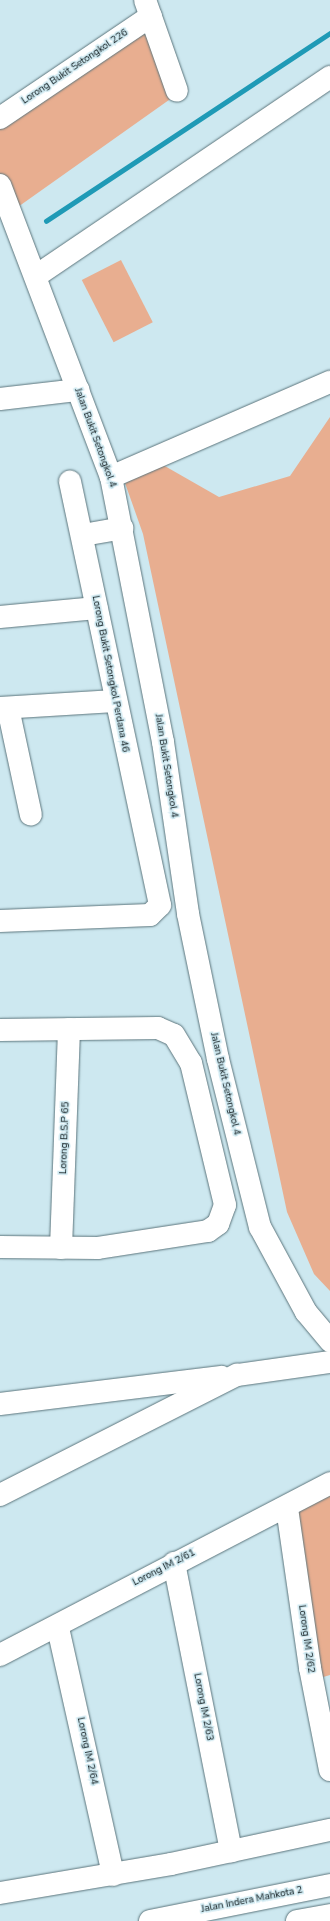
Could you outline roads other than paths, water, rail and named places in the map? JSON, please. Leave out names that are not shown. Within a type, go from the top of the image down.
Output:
[{"type":"street","points":[[148,8],[177,91]]},
{"type":"street","name":"Lorong Bukit Setongkol 226","points":[[0,118],[148,8]]},
{"type":"street","points":[[36,276],[330,78]]},
{"type":"street","name":"Jalan Bukit Setongkol 4","points":[[0,186],[4,212],[36,276],[111,477],[163,742],[188,914],[246,1178],[260,1227],[275,1261],[306,1312],[330,1341]]},
{"type":"street","points":[[111,477],[330,382]]},
{"type":"street","points":[[0,399],[78,390]]},
{"type":"street","name":"Lorong Bukit Setongkol Perdana 46","points":[[0,921],[150,915],[156,911],[160,905],[115,701],[83,535],[70,481]]},
{"type":"street","points":[[83,535],[122,528]]},
{"type":"street","points":[[0,617],[97,608]]},
{"type":"street","points":[[31,815],[4,708],[115,701]]},
{"type":"street","points":[[0,1030],[158,1028],[174,1035],[191,1063],[225,1205],[218,1224],[208,1231],[98,1248],[0,1247]]},
{"type":"street","name":"Lorong B.S.P 65","points":[[61,1248],[69,1029]]},
{"type":"street","points":[[0,1404],[330,1362]]},
{"type":"street","points":[[0,1495],[237,1375]]},
{"type":"street","name":"Lorong IM 2/61","points":[[0,1655],[58,1628],[174,1563],[287,1508],[330,1483]]},
{"type":"street","name":"Lorong IM 2/62","points":[[287,1508],[310,1668],[330,1770]]},
{"type":"street","name":"Lorong IM 2/63","points":[[174,1563],[231,1851]]},
{"type":"street","name":"Lorong IM 2/64","points":[[58,1628],[113,1875]]},
{"type":"street","points":[[0,1893],[113,1875],[330,1830]]},
{"type":"street","name":"Jalan Indera Mahkota 2","points":[[150,1921],[330,1885]]},
{"type":"street","points":[[280,1894],[286,1921]]},
{"type":"street","points":[[297,1921],[330,1915]]},
{"type":"waterway","points":[[46,221],[330,33]]}]
